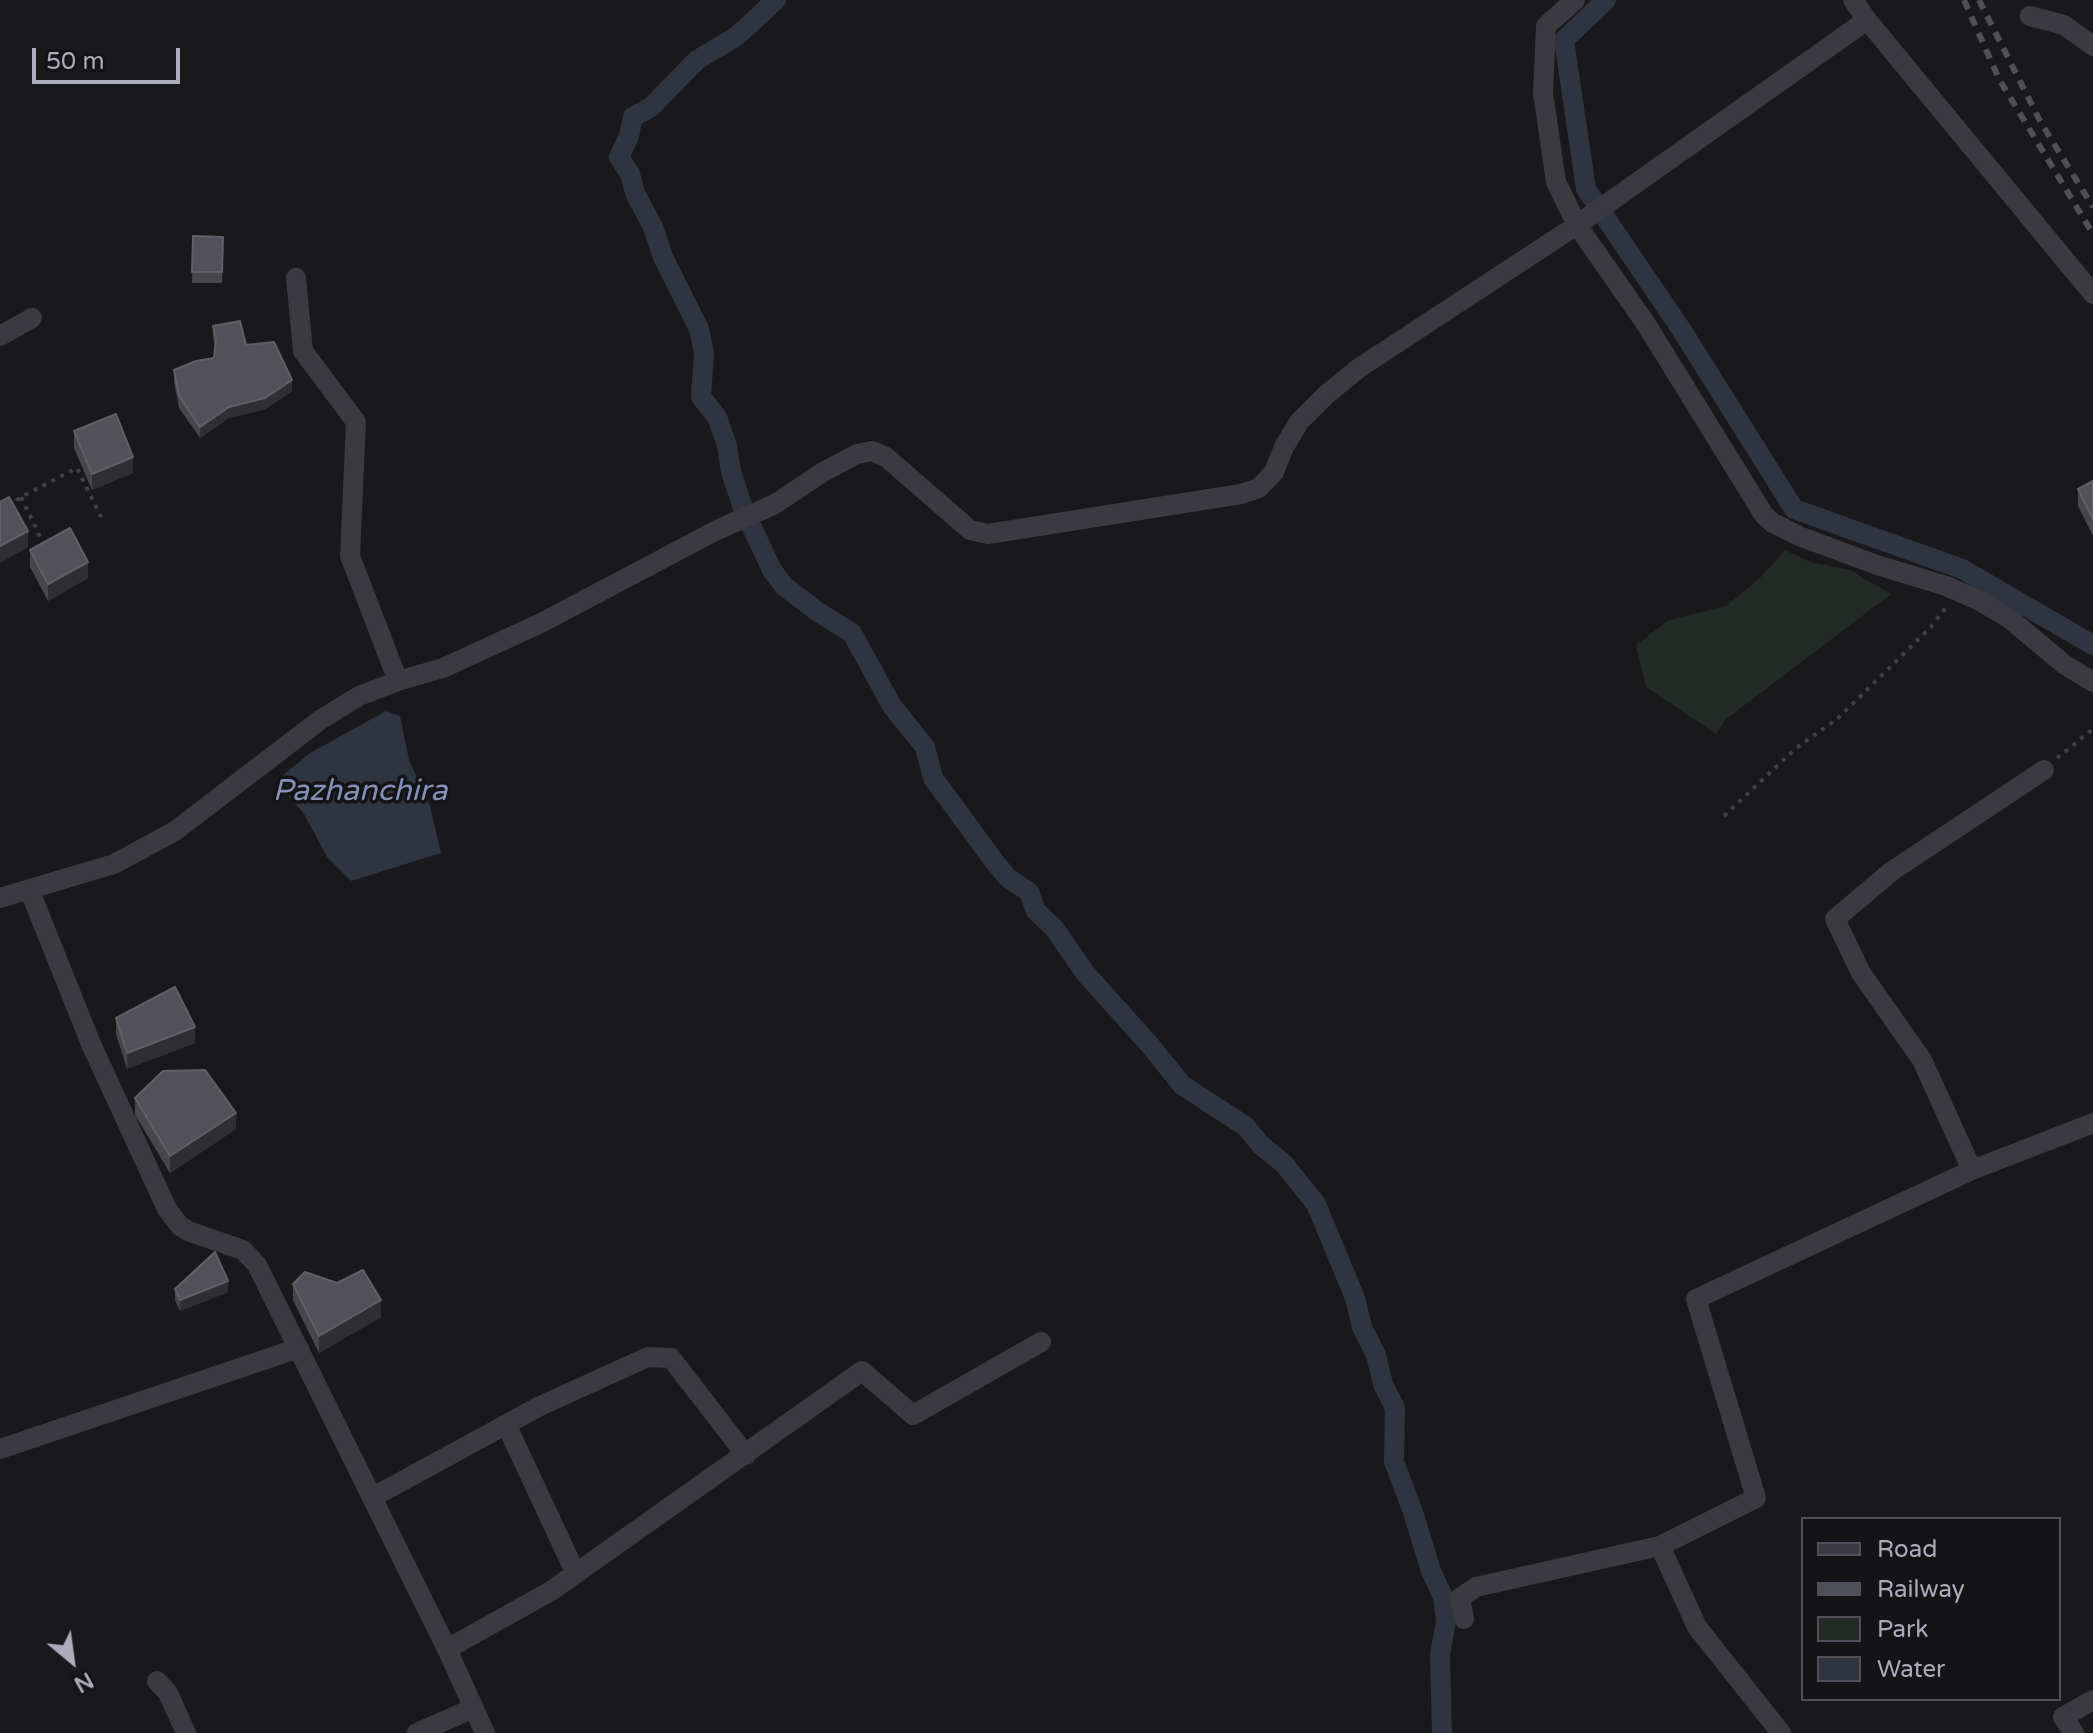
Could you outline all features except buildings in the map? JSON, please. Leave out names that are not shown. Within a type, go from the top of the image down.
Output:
[{"type":"street","points":[[1575,0],[1546,26],[1543,93],[1556,182],[1577,225],[1646,324],[1764,515],[1785,529],[1825,547],[1958,592],[2010,619],[2065,665],[2093,682]]},
{"type":"street","points":[[1853,0],[2093,294]]},
{"type":"street","points":[[2030,16],[2064,25],[2093,46]]},
{"type":"street","points":[[0,898],[114,864],[175,831],[320,720],[359,696],[443,668],[541,623],[761,511],[857,454],[872,451],[886,457],[970,530],[988,534],[1100,519],[1241,494],[1259,488],[1274,472],[1299,422],[1348,377],[1577,225],[1867,20]]},
{"type":"street","points":[[296,278],[303,351],[356,422],[350,556],[398,681]]},
{"type":"street","points":[[0,336],[32,318]]},
{"type":"street","points":[[1972,1170],[1922,1060],[1861,973],[1835,919],[1892,871],[2044,770]]},
{"type":"street","points":[[29,889],[91,1044],[167,1209],[188,1231],[250,1255],[373,1497],[485,1733]]},
{"type":"street","points":[[1464,1619],[1460,1598],[1476,1587],[1660,1546],[1756,1498],[1696,1299],[1972,1170],[2093,1123]]},
{"type":"street","points":[[447,1649],[551,1591],[862,1371],[913,1415],[1041,1342]]},
{"type":"street","points":[[0,1449],[299,1348]]},
{"type":"street","points":[[373,1497],[540,1406],[648,1357],[671,1358],[746,1455]]},
{"type":"street","points":[[506,1424],[576,1574]]},
{"type":"street","points":[[1660,1546],[1697,1627],[1781,1733]]},
{"type":"street","points":[[157,1681],[168,1693],[186,1733]]},
{"type":"street","points":[[2074,1733],[2063,1717],[2093,1700]]},
{"type":"street","points":[[417,1733],[474,1708]]},
{"type":"path","points":[[0,512],[21,497],[77,468],[104,523]]},
{"type":"path","points":[[21,497],[46,549]]},
{"type":"path","points":[[1724,816],[1795,749],[1817,735],[1858,699],[1931,627],[1958,592]]},
{"type":"path","points":[[2044,770],[2093,729]]},
{"type":"green space","points":[[1785,550],[1810,562],[1850,570],[1891,594],[1725,720],[1716,734],[1646,687],[1636,645],[1669,620],[1726,606],[1761,577]]},
{"type":"water","name":"Pazhanchira","points":[[386,711],[400,716],[409,760],[430,806],[441,853],[351,881],[327,857],[304,814],[276,781],[310,753]]},
{"type":"waterway","points":[[776,0],[737,36],[697,60],[651,107],[633,117],[629,136],[619,157],[630,174],[663,257],[699,329],[704,353],[701,397],[717,417],[743,508],[772,570],[784,586],[852,633],[892,706],[925,747],[933,778],[1008,878],[1029,892],[1036,911],[1054,928],[1086,974],[1182,1085],[1245,1126],[1261,1145],[1284,1164],[1316,1204],[1355,1298],[1383,1384],[1395,1408],[1394,1462],[1431,1571],[1443,1597],[1446,1621],[1440,1655],[1442,1733]]},
{"type":"waterway","points":[[1606,0],[1564,40],[1586,189],[1681,329],[1794,509],[1962,569],[2093,645]]},
{"type":"railway","points":[[1964,0],[1999,79],[2093,234]]},
{"type":"railway","points":[[1979,0],[2040,121],[2093,207]]}]
